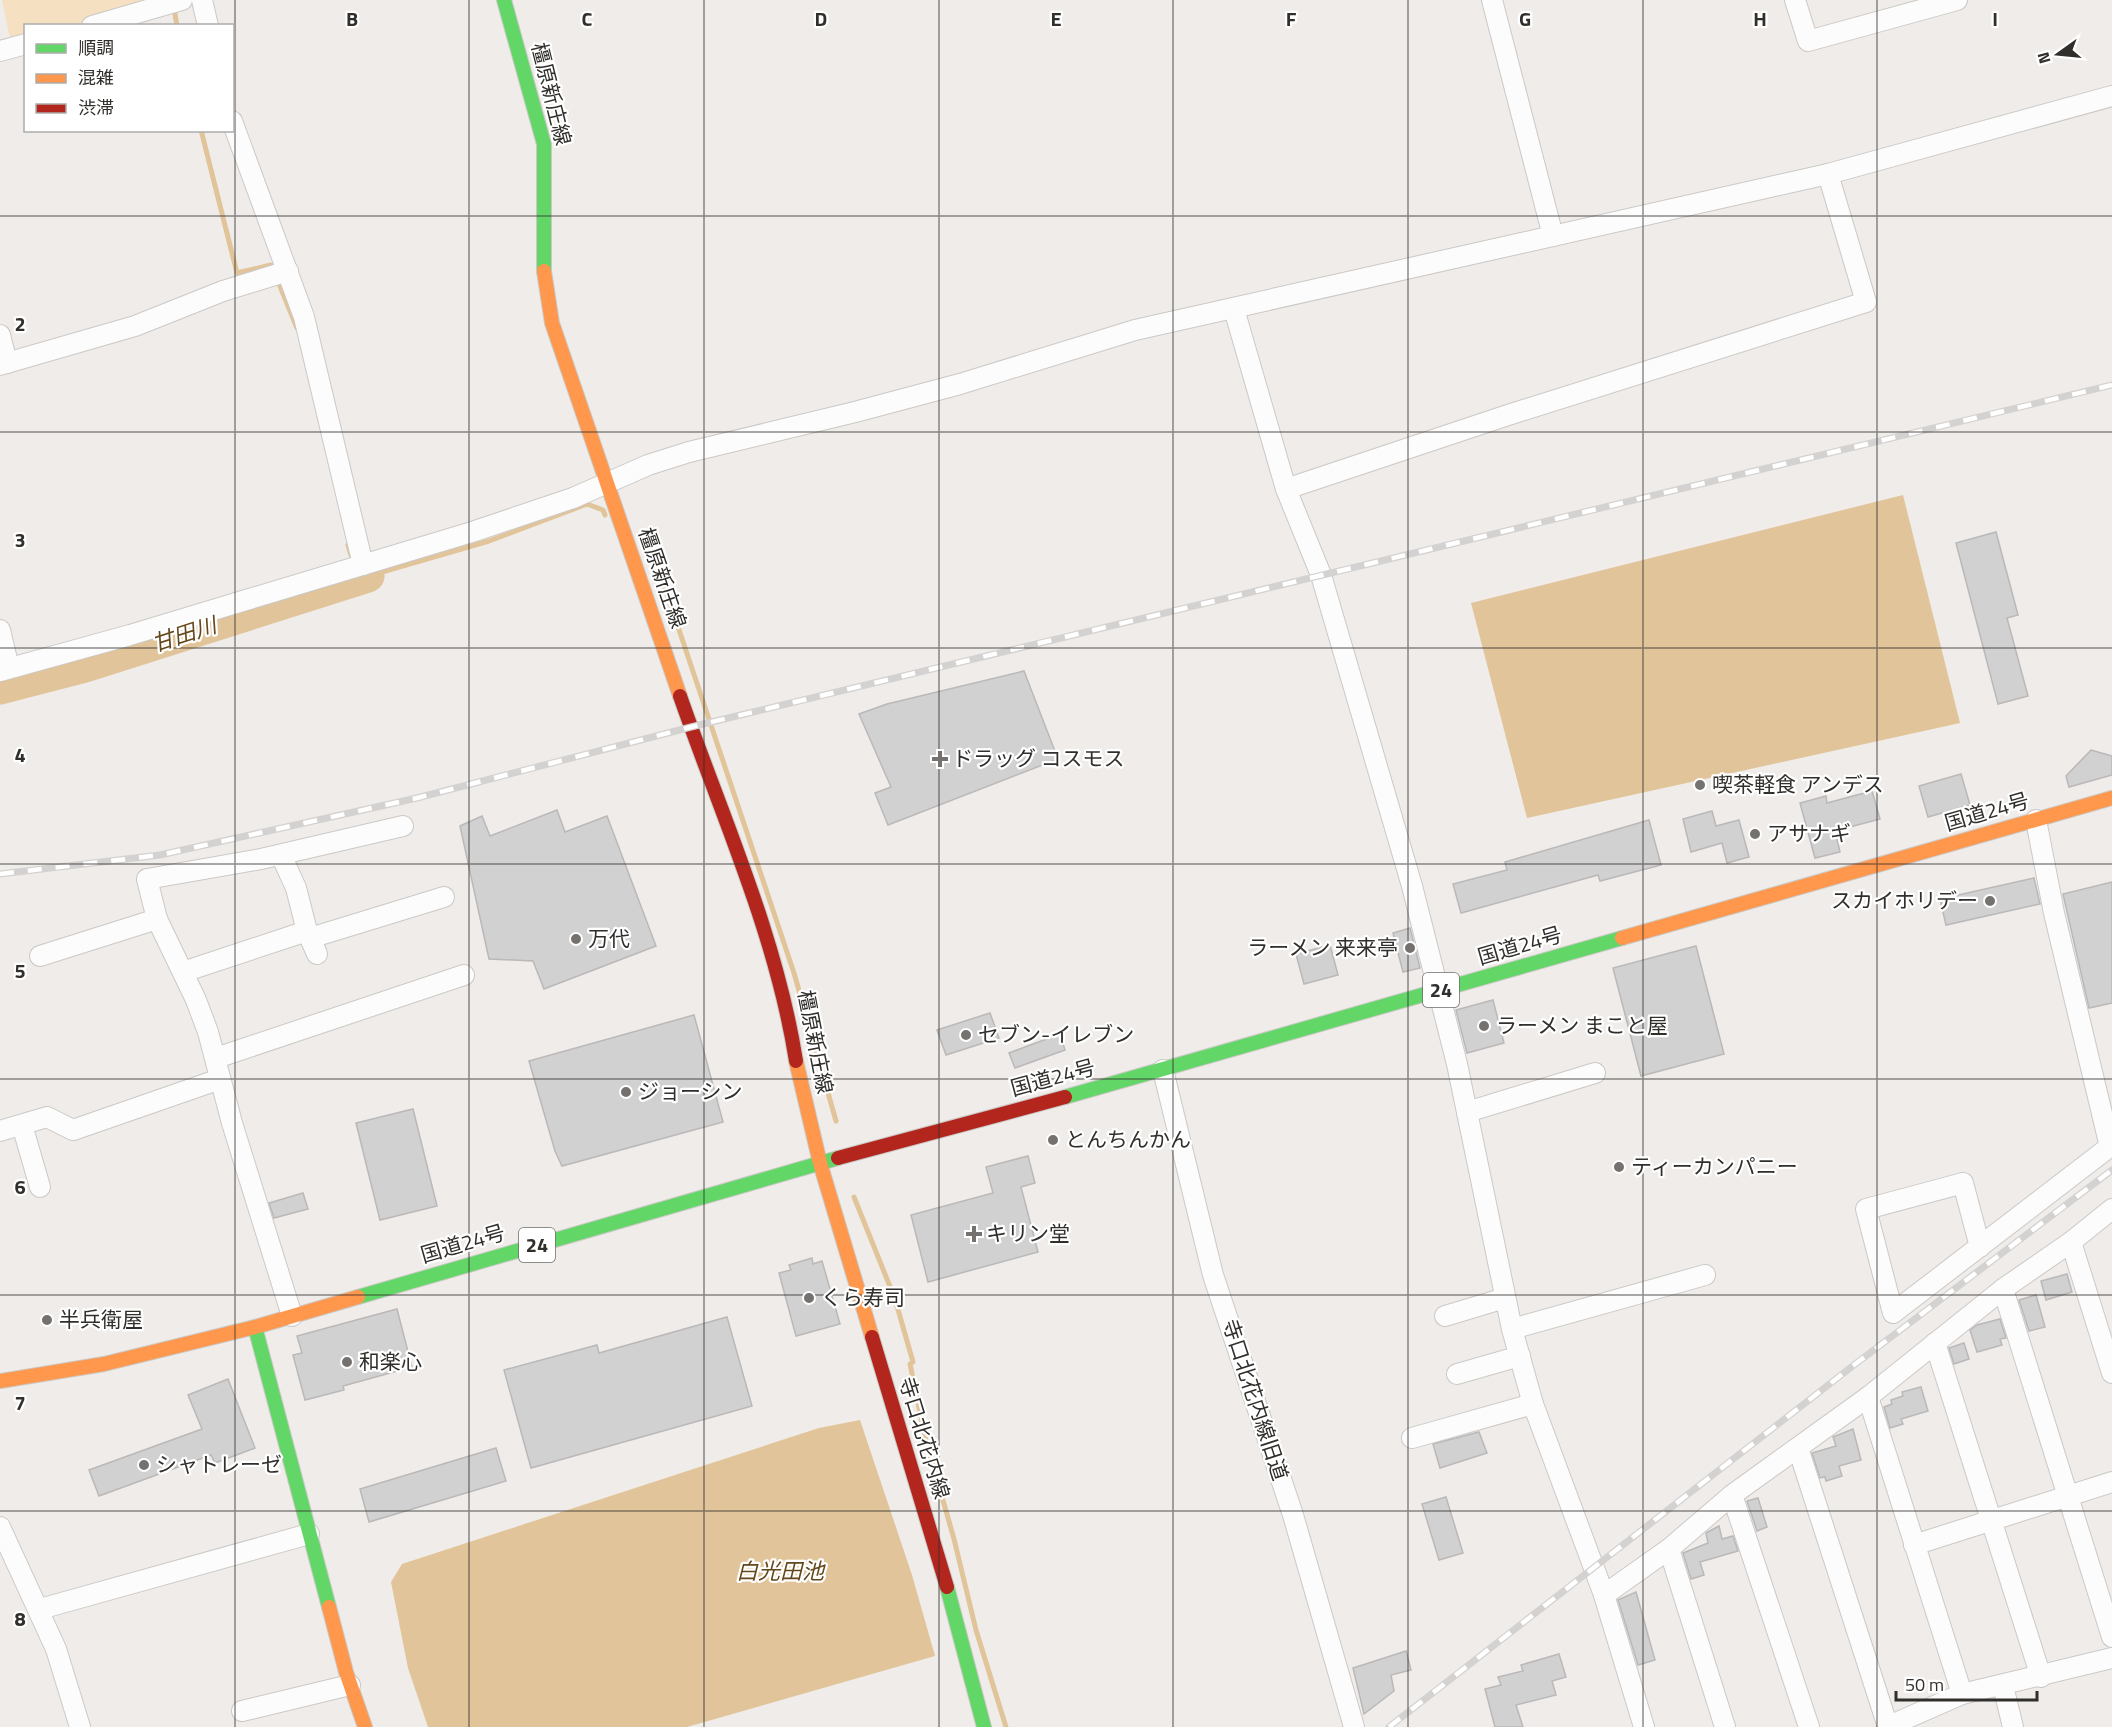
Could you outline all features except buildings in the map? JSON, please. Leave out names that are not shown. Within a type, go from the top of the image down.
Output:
[{"type":"main road","name":"橿原新庄線","points":[[504,0],[536,108],[544,144],[546,177],[543,264],[546,295],[561,352],[691,727],[772,950],[787,1004],[799,1077],[820,1163]]},
{"type":"main road","name":"国道24号","points":[[0,1381],[104,1364],[255,1327],[820,1163],[1163,1070],[2112,798]]},
{"type":"main road","name":"寺口北花内線","points":[[820,1163],[957,1622],[984,1727]]},
{"type":"main road","points":[[255,1327],[350,1685],[365,1727]]},
{"type":"street","points":[[202,0],[208,24]]},
{"type":"street","points":[[1492,0],[1553,236]]},
{"type":"street","points":[[1795,0],[1808,41],[1957,0]]},
{"type":"street","points":[[99,24],[175,2]]},
{"type":"street","points":[[0,51],[24,45]]},
{"type":"street","points":[[0,630],[5,670],[89,648],[540,510],[608,484],[648,465],[689,452],[960,384],[1135,330],[1828,174],[2112,96]]},
{"type":"street","points":[[234,126],[304,317],[363,565]]},
{"type":"street","points":[[1286,489],[1519,411],[1866,302],[1828,174]]},
{"type":"street","points":[[0,335],[4,364],[135,326],[288,271]]},
{"type":"street","points":[[1234,309],[1286,489],[1321,575],[1412,886],[1467,1112],[1512,1329],[1533,1404],[1604,1595],[1639,1726]]},
{"type":"street","points":[[1980,1247],[1963,1183],[1866,1209],[1893,1313],[1980,1247],[2111,1146],[2054,913],[2036,820]]},
{"type":"street","points":[[292,1316],[220,1079],[216,1058],[196,1000],[157,919],[147,879],[281,855],[403,826]]},
{"type":"street","points":[[281,855],[296,888],[311,941]]},
{"type":"street","points":[[183,972],[311,941],[444,897]]},
{"type":"street","points":[[39,956],[157,919]]},
{"type":"street","points":[[216,1058],[464,975]]},
{"type":"street","name":"寺口北花内線旧道","points":[[1163,1070],[1213,1275],[1293,1515],[1354,1727]]},
{"type":"street","points":[[1467,1112],[1595,1073]]},
{"type":"street","points":[[0,1131],[47,1117],[73,1130],[220,1079]]},
{"type":"street","points":[[22,1125],[40,1187]]},
{"type":"street","points":[[1604,1595],[1668,1550],[1732,1496],[1868,1397],[2002,1289],[2071,1242],[2112,1209]]},
{"type":"street","points":[[2071,1242],[2112,1373]]},
{"type":"street","points":[[1512,1329],[1705,1275]]},
{"type":"street","points":[[2002,1289],[2112,1637]]},
{"type":"street","points":[[1445,1316],[1505,1298]]},
{"type":"street","points":[[1935,1343],[2041,1677]]},
{"type":"street","points":[[1457,1374],[1520,1356]]},
{"type":"street","points":[[1868,1397],[1962,1694]]},
{"type":"street","points":[[1412,1438],[1533,1404]]},
{"type":"street","points":[[1798,1448],[1887,1727],[1962,1694],[2041,1677],[2112,1658]]},
{"type":"street","points":[[1914,1545],[2112,1482]]},
{"type":"street","points":[[1732,1496],[1809,1727]]},
{"type":"street","points":[[0,1527],[5,1556],[40,1609],[56,1648],[80,1727]]},
{"type":"street","points":[[40,1609],[309,1534]]},
{"type":"street","points":[[1668,1550],[1725,1727]]},
{"type":"street","points":[[242,1711],[350,1685]]},
{"type":"street","points":[[2003,1686],[2013,1727]]},
{"type":"shaded area","points":[[2,0],[166,0],[78,24],[24,24],[24,39],[11,43]]},
{"type":"water","points":[[1903,495],[1960,723],[1527,818],[1471,603]]},
{"type":"water","name":"白光田池","points":[[860,1420],[912,1575],[935,1656],[687,1727],[428,1727],[408,1668],[391,1582],[402,1564],[819,1428]]},
{"type":"waterway","points":[[174,8],[177,24]]},
{"type":"waterway","points":[[202,132],[237,273],[271,265],[273,270]]},
{"type":"waterway","points":[[277,279],[297,328]]},
{"type":"waterway","points":[[368,576],[489,541],[587,504],[603,510],[605,515]]},
{"type":"waterway","points":[[348,545],[351,555]]},
{"type":"waterway","points":[[659,570],[794,973],[836,1121]]},
{"type":"waterway","name":"甘田川","points":[[0,688],[85,666],[368,576]]},
{"type":"waterway","points":[[854,1197],[895,1299],[913,1362],[910,1364],[925,1437],[954,1539],[976,1630],[1006,1727]]},
{"type":"railway","points":[[0,874],[160,855],[417,798],[691,727],[2112,385]]},
{"type":"railway","points":[[1389,1727],[1854,1365],[2112,1170]]},
{"type":"traffic: fast","points":[[504,0],[544,144],[544,271]]},
{"type":"traffic: fast","points":[[1065,1097],[1622,938]]},
{"type":"traffic: fast","points":[[358,1297],[838,1158]]},
{"type":"traffic: fast","points":[[255,1327],[329,1607]]},
{"type":"traffic: fast","points":[[947,1587],[984,1727]]},
{"type":"traffic: slow","points":[[544,271],[552,323],[680,696]]},
{"type":"traffic: slow","points":[[1622,938],[2112,798]]},
{"type":"traffic: slow","points":[[796,1061],[820,1163],[872,1337]]},
{"type":"traffic: slow","points":[[0,1381],[104,1364],[255,1327],[358,1297]]},
{"type":"traffic: slow","points":[[329,1607],[346,1672],[365,1727]]},
{"type":"traffic: jam","points":[[680,696],[762,922],[787,1014],[796,1061]]},
{"type":"traffic: jam","points":[[838,1158],[1065,1097]]},
{"type":"traffic: jam","points":[[872,1337],[947,1587]]},
{"type":"place","name":"ドラッグ コスモス","points":[[940,759]]},
{"type":"place","name":"喫茶軽食 アンデス","points":[[1700,785]]},
{"type":"place","name":"アサナギ","points":[[1755,834]]},
{"type":"place","name":"スカイホリデー","points":[[1990,901]]},
{"type":"place","name":"万代","points":[[576,939]]},
{"type":"place","name":"ラーメン 来来亭","points":[[1410,948]]},
{"type":"place","name":"ラーメン まこと屋","points":[[1484,1026]]},
{"type":"place","name":"セブン-イレブン","points":[[966,1035]]},
{"type":"place","name":"ジョーシン","points":[[626,1092]]},
{"type":"place","name":"とんちんかん","points":[[1053,1140]]},
{"type":"place","name":"ティーカンパニー","points":[[1619,1167]]},
{"type":"place","name":"キリン堂","points":[[974,1234]]},
{"type":"place","name":"くら寿司","points":[[809,1298]]},
{"type":"place","name":"半兵衛屋","points":[[47,1320]]},
{"type":"place","name":"和楽心","points":[[347,1362]]},
{"type":"place","name":"シャトレーゼ","points":[[144,1465]]}]
